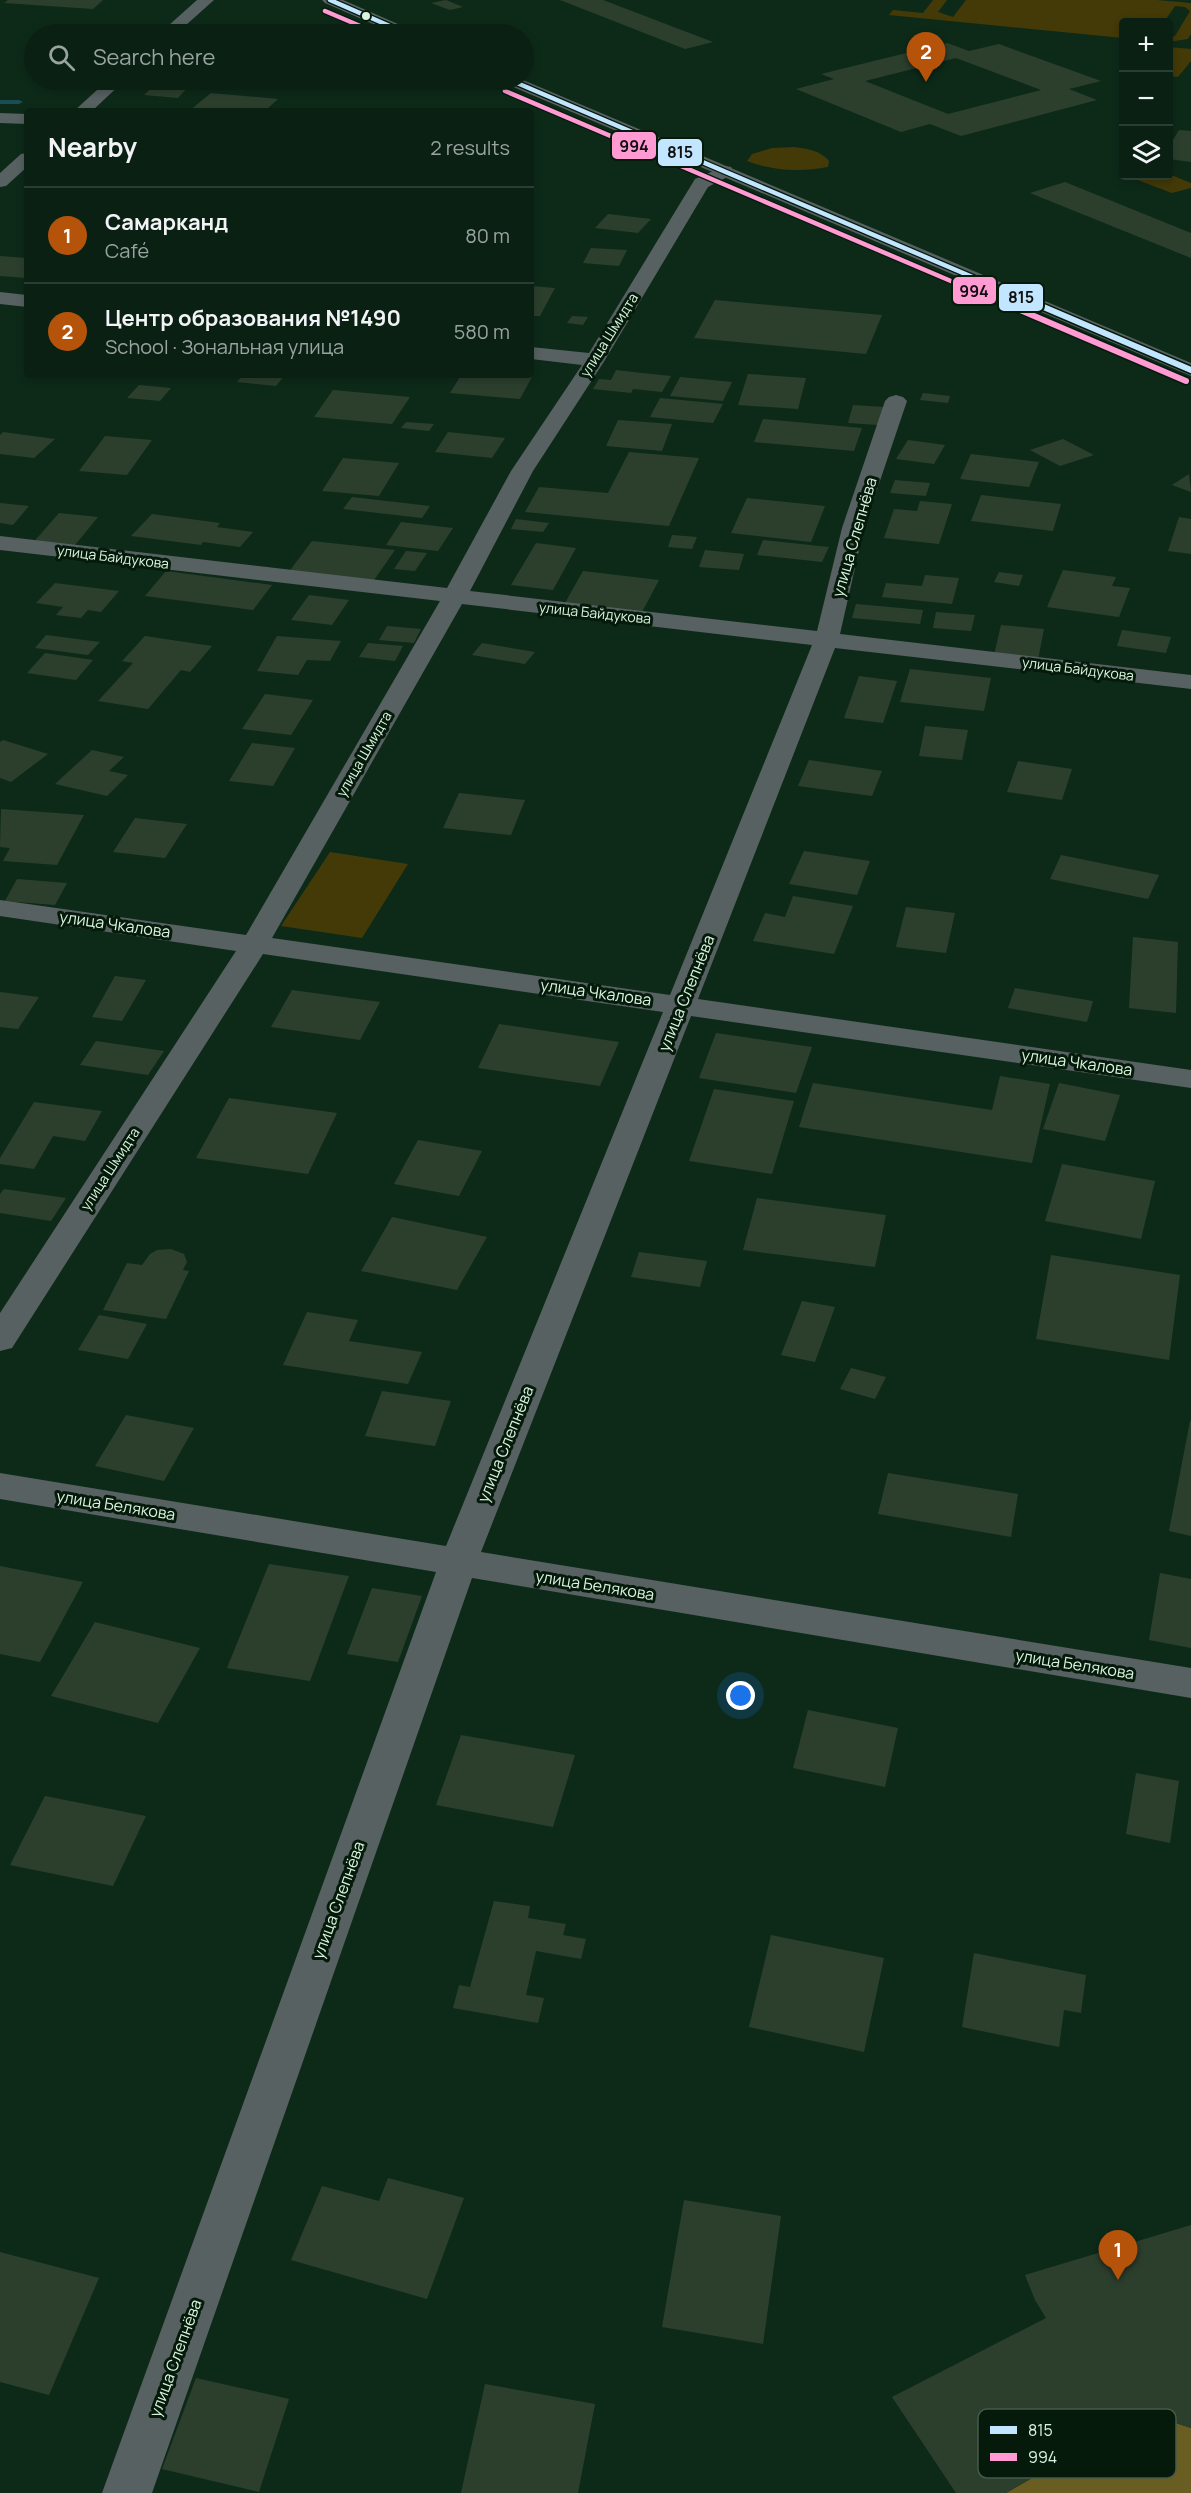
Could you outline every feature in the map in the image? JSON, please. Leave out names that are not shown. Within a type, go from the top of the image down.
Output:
[{"type":"street","points":[[179,24],[206,0]]},
{"type":"street","points":[[330,0],[385,24]]},
{"type":"street","points":[[85,108],[106,90]]},
{"type":"street","points":[[534,90],[1191,370]]},
{"type":"street","points":[[0,118],[24,119]]},
{"type":"street","points":[[0,182],[24,162]]},
{"type":"street","name":"улица Шмидта","points":[[0,1340],[255,944],[454,598],[522,471],[595,360],[701,183],[724,171]]},
{"type":"street","points":[[0,298],[24,301]]},
{"type":"street","points":[[534,354],[595,360]]},
{"type":"street","name":"улица Слепнёва","points":[[127,2493],[458,1563],[682,1005],[826,638],[853,528],[896,400]]},
{"type":"street","name":"улица Байдукова","points":[[0,543],[454,598],[826,638],[1191,682]]},
{"type":"street","name":"улица Чкалова","points":[[0,908],[1191,1079]]},
{"type":"street","name":"улица Белякова","points":[[0,1486],[1191,1683]]},
{"type":"shaded area","points":[[933,0],[947,0],[938,12],[953,17],[966,0],[1157,0],[1191,3],[1191,34],[1188,39],[1173,41],[1173,36],[1190,11],[1185,7],[1175,6],[1167,18],[1119,18],[1119,38],[889,15],[893,10],[923,13]]},
{"type":"shaded area","points":[[1173,47],[1191,49],[1191,61],[1178,77],[1173,76]]},
{"type":"shaded area","points":[[794,147],[822,154],[829,161],[828,167],[787,170],[747,161],[752,154],[772,148]]},
{"type":"shaded area","points":[[1173,176],[1191,183],[1191,188],[1172,193],[1138,180],[1173,180]]},
{"type":"shaded area","points":[[330,852],[408,864],[362,938],[281,926]]},
{"type":"shaded area","points":[[1176,2423],[1191,2428],[1191,2493],[1006,2493],[1032,2478],[1176,2478]]},
{"type":"building","points":[[8,0],[103,0],[93,9],[4,3]]},
{"type":"building","points":[[446,0],[463,7],[450,10],[431,3]]},
{"type":"building","points":[[560,0],[603,0],[713,42],[685,49]]},
{"type":"building","points":[[947,43],[969,51],[999,44],[1101,81],[1069,89],[1097,100],[961,136],[930,124],[901,132],[796,89],[834,79],[821,74]],"holes":[[[956,58],[1041,90],[948,114],[865,81]]]},
{"type":"building","points":[[149,90],[185,90],[178,98],[144,95]]},
{"type":"building","points":[[211,93],[278,99],[268,108],[193,108]]},
{"type":"building","points":[[1179,130],[1191,131],[1191,162],[1173,160],[1173,140]]},
{"type":"building","points":[[1065,182],[1191,233],[1191,258],[1030,193]]},
{"type":"building","points":[[608,214],[651,219],[638,233],[595,228]]},
{"type":"building","points":[[591,248],[627,250],[619,266],[583,263]]},
{"type":"building","points":[[0,256],[24,258],[24,278],[0,276]]},
{"type":"building","points":[[534,286],[555,288],[540,316],[534,316]]},
{"type":"building","points":[[715,300],[882,315],[866,354],[694,338]]},
{"type":"building","points":[[572,316],[588,317],[583,325],[567,323]]},
{"type":"building","points":[[616,370],[671,376],[662,392],[633,389],[631,393],[593,389],[599,379],[611,380]]},
{"type":"building","points":[[748,374],[806,378],[798,409],[738,405]]},
{"type":"building","points":[[680,377],[732,382],[723,401],[670,396]]},
{"type":"building","points":[[240,378],[283,378],[276,386],[237,382]]},
{"type":"building","points":[[459,378],[531,378],[520,399],[450,393]]},
{"type":"building","points":[[139,385],[171,388],[160,401],[127,398]]},
{"type":"building","points":[[333,390],[410,397],[392,424],[314,417]]},
{"type":"building","points":[[923,393],[950,396],[948,403],[920,400]]},
{"type":"building","points":[[660,398],[723,404],[713,423],[650,417]]},
{"type":"building","points":[[853,405],[884,407],[878,425],[848,423]]},
{"type":"building","points":[[763,419],[862,428],[854,451],[754,442]]},
{"type":"building","points":[[618,420],[672,424],[662,451],[606,446]]},
{"type":"building","points":[[406,422],[434,424],[429,431],[401,428]]},
{"type":"building","points":[[3,432],[55,439],[34,458],[0,454],[0,435]]},
{"type":"building","points":[[448,432],[505,438],[492,458],[435,452]]},
{"type":"building","points":[[105,436],[152,440],[127,475],[79,471]]},
{"type":"building","points":[[1063,439],[1094,455],[1060,466],[1030,450]]},
{"type":"building","points":[[908,440],[945,445],[934,464],[896,459]]},
{"type":"building","points":[[629,452],[699,458],[669,526],[525,512],[539,487],[608,493]]},
{"type":"building","points":[[971,454],[1039,462],[1029,487],[960,479]]},
{"type":"building","points":[[343,458],[399,463],[379,496],[322,491]]},
{"type":"building","points":[[1189,474],[1191,492],[1172,485]]},
{"type":"building","points":[[895,480],[930,483],[926,496],[890,493]]},
{"type":"building","points":[[981,495],[1061,504],[1053,531],[971,521]]},
{"type":"building","points":[[352,497],[430,506],[422,518],[343,509]]},
{"type":"building","points":[[747,498],[825,506],[811,542],[731,533]]},
{"type":"building","points":[[920,501],[952,504],[939,544],[884,538],[894,509],[917,511]]},
{"type":"building","points":[[0,503],[29,506],[13,525],[0,523]]},
{"type":"building","points":[[59,513],[98,517],[71,550],[31,545]]},
{"type":"building","points":[[152,514],[220,523],[217,527],[253,532],[240,547],[203,542],[201,545],[131,536]]},
{"type":"building","points":[[1179,517],[1191,519],[1191,554],[1168,551]]},
{"type":"building","points":[[516,519],[549,523],[543,532],[511,529]]},
{"type":"building","points":[[401,522],[453,528],[438,551],[386,545]]},
{"type":"building","points":[[672,535],[697,537],[692,549],[668,547]]},
{"type":"building","points":[[763,540],[829,547],[822,562],[757,555]]},
{"type":"building","points":[[312,541],[395,550],[372,583],[288,573]]},
{"type":"building","points":[[536,543],[576,548],[553,590],[511,585]]},
{"type":"building","points":[[705,550],[744,554],[739,570],[699,567]]},
{"type":"building","points":[[406,551],[427,553],[415,571],[394,569]]},
{"type":"building","points":[[1063,570],[1116,577],[1112,586],[1130,588],[1119,617],[1047,607]]},
{"type":"building","points":[[166,571],[272,585],[253,610],[145,596]]},
{"type":"building","points":[[583,571],[659,580],[642,612],[565,603]]},
{"type":"building","points":[[999,572],[1023,575],[1019,586],[994,582]]},
{"type":"building","points":[[925,575],[959,578],[952,604],[882,597],[886,583],[922,586]]},
{"type":"building","points":[[55,583],[119,591],[101,612],[88,610],[81,618],[56,615],[63,607],[36,603]]},
{"type":"building","points":[[309,595],[349,600],[332,625],[291,620]]},
{"type":"building","points":[[856,604],[923,610],[920,624],[852,618]]},
{"type":"building","points":[[936,612],[975,615],[971,631],[933,628]]},
{"type":"building","points":[[1001,625],[1044,629],[1038,660],[994,655]]},
{"type":"building","points":[[387,626],[421,629],[414,643],[379,640]]},
{"type":"building","points":[[1122,630],[1171,637],[1166,653],[1117,646]]},
{"type":"building","points":[[46,635],[100,642],[88,655],[35,648]]},
{"type":"building","points":[[145,636],[212,646],[190,672],[181,670],[148,709],[98,701],[133,663],[122,661]]},
{"type":"building","points":[[277,636],[341,641],[330,661],[307,660],[298,675],[257,671]]},
{"type":"building","points":[[368,643],[403,646],[395,661],[359,657]]},
{"type":"building","points":[[482,643],[535,652],[525,664],[472,655]]},
{"type":"building","points":[[45,653],[93,660],[76,680],[27,673]]},
{"type":"building","points":[[910,669],[991,678],[984,711],[900,702]]},
{"type":"building","points":[[859,676],[897,681],[883,723],[844,718]]},
{"type":"building","points":[[265,694],[313,700],[291,735],[242,729]]},
{"type":"building","points":[[925,726],[968,730],[962,760],[919,756]]},
{"type":"building","points":[[3,740],[48,754],[11,782],[0,778],[0,742]]},
{"type":"building","points":[[252,743],[295,748],[273,786],[229,781]]},
{"type":"building","points":[[92,750],[124,757],[109,771],[128,775],[107,796],[55,784]]},
{"type":"building","points":[[809,760],[882,771],[872,796],[798,786]]},
{"type":"building","points":[[1018,761],[1072,769],[1062,800],[1007,792]]},
{"type":"building","points":[[459,793],[525,800],[511,835],[443,828]]},
{"type":"building","points":[[1,809],[84,815],[57,865],[3,861],[10,848],[0,847]]},
{"type":"building","points":[[135,818],[187,824],[165,858],[113,852]]},
{"type":"building","points":[[804,851],[870,861],[857,895],[789,884]]},
{"type":"building","points":[[1061,855],[1159,875],[1148,899],[1050,879]]},
{"type":"building","points":[[17,879],[67,883],[55,905],[5,901]]},
{"type":"building","points":[[793,896],[853,906],[834,954],[753,941],[765,913],[785,917]]},
{"type":"building","points":[[906,907],[955,913],[946,953],[896,947]]},
{"type":"building","points":[[1133,937],[1178,942],[1176,1013],[1129,1008]]},
{"type":"building","points":[[115,976],[146,980],[122,1021],[92,1017]]},
{"type":"building","points":[[1015,988],[1093,1001],[1087,1022],[1008,1008]]},
{"type":"building","points":[[292,990],[380,1002],[360,1040],[271,1027]]},
{"type":"building","points":[[0,992],[39,997],[18,1029],[0,1027]]},
{"type":"building","points":[[499,1024],[619,1042],[600,1086],[478,1068]]},
{"type":"building","points":[[716,1033],[812,1047],[796,1093],[699,1078]]},
{"type":"building","points":[[96,1041],[164,1051],[148,1075],[80,1065]]},
{"type":"building","points":[[1000,1076],[1050,1084],[1032,1163],[799,1127],[813,1083],[992,1110]]},
{"type":"building","points":[[1059,1083],[1120,1095],[1105,1141],[1043,1129]]},
{"type":"building","points":[[714,1089],[794,1101],[772,1174],[689,1161]]},
{"type":"building","points":[[229,1098],[337,1113],[308,1174],[196,1158]]},
{"type":"building","points":[[34,1102],[102,1111],[85,1141],[53,1136],[34,1169],[0,1164],[0,1158]]},
{"type":"building","points":[[418,1140],[482,1151],[459,1196],[394,1184]]},
{"type":"building","points":[[1062,1164],[1155,1181],[1141,1239],[1045,1221]]},
{"type":"building","points":[[4,1189],[66,1198],[51,1221],[0,1213],[0,1194]]},
{"type":"building","points":[[757,1198],[886,1215],[875,1267],[743,1250]]},
{"type":"building","points":[[392,1217],[487,1237],[457,1290],[361,1271]]},
{"type":"building","points":[[171,1249],[184,1254],[187,1262],[183,1270],[189,1271],[166,1319],[103,1310],[127,1263],[142,1265],[150,1254],[157,1250]]},
{"type":"building","points":[[639,1252],[707,1261],[700,1287],[631,1277]]},
{"type":"building","points":[[1051,1255],[1180,1275],[1169,1360],[1036,1339]]},
{"type":"building","points":[[802,1301],[835,1307],[815,1362],[781,1355]]},
{"type":"building","points":[[307,1312],[358,1320],[349,1341],[422,1352],[408,1384],[283,1365]]},
{"type":"building","points":[[99,1315],[147,1324],[128,1359],[78,1350]]},
{"type":"building","points":[[851,1368],[886,1377],[875,1399],[840,1389]]},
{"type":"building","points":[[382,1391],[451,1401],[435,1446],[365,1436]]},
{"type":"building","points":[[126,1415],[194,1428],[164,1481],[95,1466]]},
{"type":"building","points":[[1191,1421],[1191,1536],[1169,1531]]},
{"type":"building","points":[[888,1473],[1018,1494],[1011,1537],[878,1514]]},
{"type":"building","points":[[269,1564],[349,1576],[310,1681],[227,1668]]},
{"type":"building","points":[[0,1566],[83,1582],[40,1662],[0,1654]]},
{"type":"building","points":[[1160,1573],[1191,1579],[1191,1648],[1149,1640]]},
{"type":"building","points":[[372,1588],[422,1596],[398,1662],[347,1654]]},
{"type":"building","points":[[95,1622],[200,1648],[158,1723],[51,1696]]},
{"type":"building","points":[[808,1710],[898,1728],[885,1787],[793,1768]]},
{"type":"building","points":[[461,1735],[575,1755],[553,1827],[436,1805]]},
{"type":"building","points":[[1136,1773],[1179,1781],[1170,1843],[1126,1834]]},
{"type":"building","points":[[45,1796],[146,1816],[113,1886],[10,1865]]},
{"type":"building","points":[[494,1901],[530,1906],[528,1918],[566,1924],[563,1935],[586,1939],[581,1959],[536,1951],[526,1995],[544,1998],[538,2023],[453,2008],[459,1985],[470,1987]]},
{"type":"building","points":[[771,1935],[884,1958],[864,2052],[749,2027]]},
{"type":"building","points":[[974,1953],[1086,1975],[1081,2013],[1064,2010],[1059,2047],[962,2027]]},
{"type":"building","points":[[388,2178],[464,2198],[427,2299],[291,2260],[322,2186],[379,2201]]},
{"type":"building","points":[[684,2200],[781,2216],[763,2344],[662,2327]]},
{"type":"building","points":[[1191,2225],[1191,2428],[1176,2423],[1176,2409],[978,2409],[978,2478],[1032,2478],[1006,2493],[956,2493],[892,2397],[1046,2318],[1035,2300],[1025,2275]]},
{"type":"building","points":[[0,2252],[99,2278],[49,2395],[0,2382]]},
{"type":"building","points":[[196,2378],[289,2399],[259,2492],[162,2469]]},
{"type":"building","points":[[485,2384],[595,2404],[578,2493],[461,2493]]},
{"type":"waterway","points":[[0,102],[19,102]]},
{"type":"transit line","name":"815","points":[[330,0],[385,24]]},
{"type":"transit line","name":"994","points":[[325,11],[356,24]]},
{"type":"transit line","name":"815","points":[[533,90],[1191,370]]},
{"type":"transit line","name":"994","points":[[505,91],[1186,381]]},
{"type":"place","name":"Центр образования №1490","points":[[926,82]]},
{"type":"place","name":"Самарканд","points":[[1118,2280]]}]
